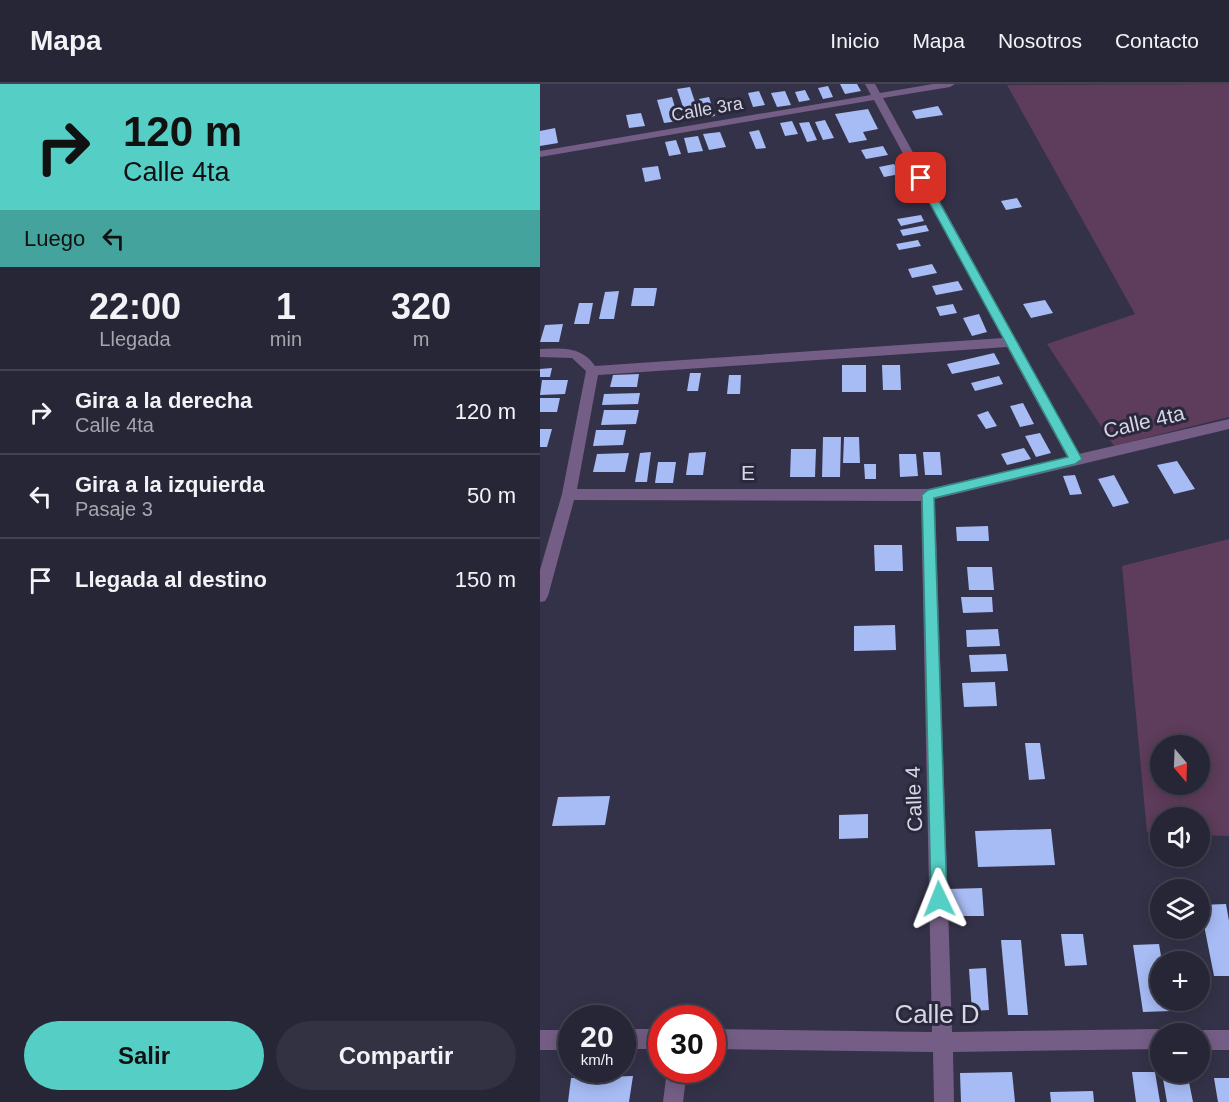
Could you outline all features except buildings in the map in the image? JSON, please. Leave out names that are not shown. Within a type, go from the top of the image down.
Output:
[{"type":"street","points":[[870,84],[1075,459]]},
{"type":"street","name":"Calle 3ra","points":[[540,154],[950,84]]},
{"type":"street","points":[[540,353],[573,353],[589,365],[1011,342]]},
{"type":"street","points":[[540,596],[568,494],[589,365]]},
{"type":"street","name":"Calle 4ta","points":[[928,495],[1229,424]]},
{"type":"street","name":"E","points":[[568,494],[928,495]]},
{"type":"street","name":"Calle 4","points":[[928,495],[944,1102]]},
{"type":"street","name":"Calle D","points":[[726,1039],[943,1042],[1150,1039]]},
{"type":"street","points":[[540,1040],[558,1040]]},
{"type":"street","points":[[1210,1040],[1229,1040]]},
{"type":"street","points":[[673,1102],[675,1083]]},
{"type":"shaded area","points":[[1229,84],[1229,417],[1114,446],[1047,344],[1135,314],[1007,85]]},
{"type":"shaded area","points":[[1229,539],[1229,836],[1210,835],[1210,807],[1150,807],[1150,832],[1147,832],[1122,566]]},
{"type":"route","points":[[921,178],[1075,459],[928,495],[939,899]]}]
